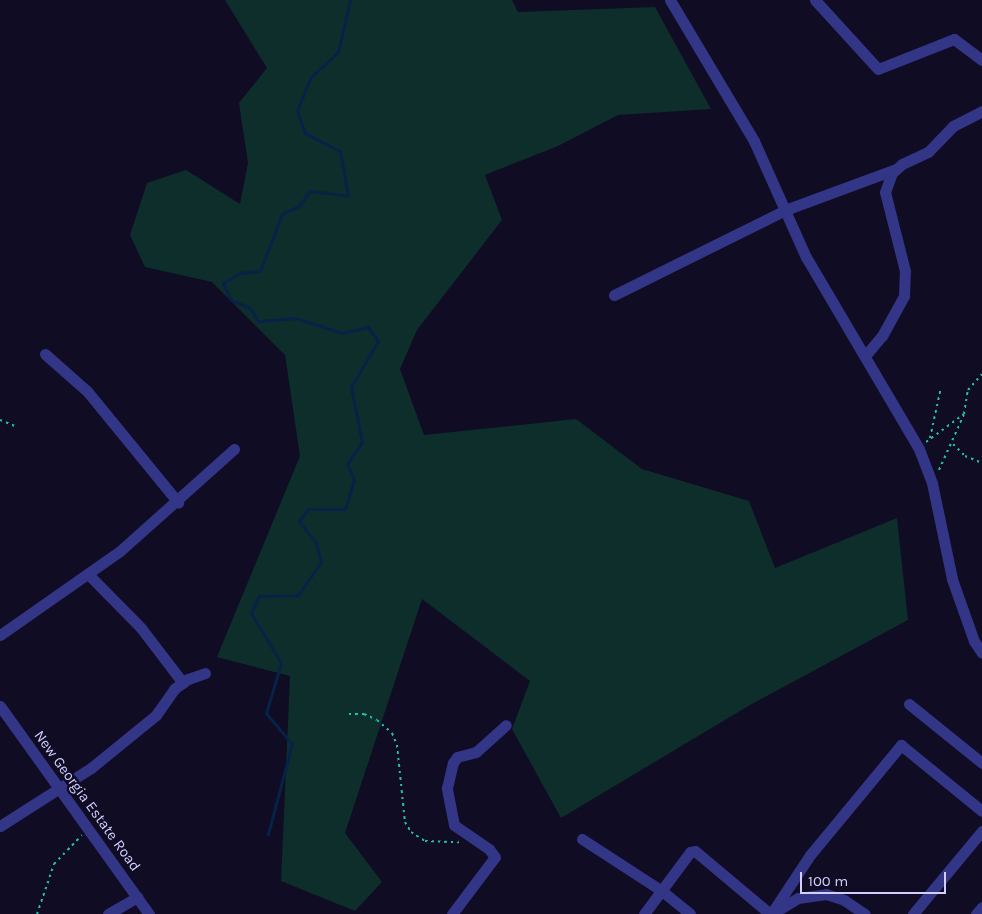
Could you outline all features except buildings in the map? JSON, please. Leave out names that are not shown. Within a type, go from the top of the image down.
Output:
[{"type":"street","points":[[670,0],[754,141],[806,257],[919,449],[932,483],[952,579],[974,641],[982,653]]},
{"type":"street","points":[[814,0],[878,69],[954,39],[982,60]]},
{"type":"street","points":[[614,295],[786,210],[896,169],[928,152],[953,126],[982,111]]},
{"type":"street","points":[[865,356],[882,336],[904,296],[905,271],[885,192],[896,169]]},
{"type":"street","points":[[45,354],[87,390],[178,502]]},
{"type":"street","points":[[0,635],[88,574],[178,502],[234,449]]},
{"type":"street","points":[[88,574],[141,628],[183,683]]},
{"type":"street","points":[[0,826],[91,768],[138,730],[183,683],[206,673]]},
{"type":"street","points":[[909,704],[982,762]]},
{"type":"street","name":"New Georgia Estate Road","points":[[0,706],[149,914]]},
{"type":"street","points":[[452,914],[495,857],[489,849],[454,825],[447,788],[453,763],[457,757],[476,752],[506,724]]},
{"type":"street","points":[[771,914],[810,855],[901,744],[982,811]]},
{"type":"street","points":[[913,914],[982,831]]},
{"type":"street","points":[[582,839],[662,892],[690,914]]},
{"type":"street","points":[[644,914],[690,852],[695,851],[771,914]]},
{"type":"street","points":[[771,914],[798,898],[826,894],[844,900],[865,914]]},
{"type":"street","points":[[108,914],[136,897]]},
{"type":"street","points":[[976,914],[982,907]]},
{"type":"path","points":[[932,483],[953,444],[964,414],[968,390],[982,374]]},
{"type":"path","points":[[930,438],[941,387]]},
{"type":"path","points":[[919,449],[930,438],[964,414]]},
{"type":"path","points":[[0,420],[16,426]]},
{"type":"path","points":[[953,444],[965,456],[982,463]]},
{"type":"path","points":[[349,714],[364,714],[377,720],[392,733],[397,745],[405,822],[411,832],[425,841],[474,840]]},
{"type":"path","points":[[37,914],[54,864],[71,843],[90,830]]},
{"type":"green space","points":[[225,0],[512,0],[518,12],[655,7],[711,109],[618,115],[558,146],[485,175],[502,220],[417,330],[400,369],[424,435],[576,419],[642,469],[749,501],[775,568],[897,518],[908,620],[750,705],[561,818],[512,729],[530,681],[422,599],[345,833],[382,882],[355,911],[281,881],[290,676],[217,657],[300,456],[285,355],[212,282],[145,267],[130,235],[147,183],[186,170],[240,204],[248,163],[239,103],[267,68]]},
{"type":"waterway","points":[[268,834],[292,744],[266,713],[281,663],[251,613],[259,596],[298,595],[321,562],[316,543],[299,521],[308,509],[345,509],[354,480],[347,464],[362,442],[351,387],[378,341],[368,327],[342,333],[296,318],[258,321],[250,308],[231,300],[223,283],[240,273],[260,271],[282,214],[299,206],[310,191],[348,196],[340,151],[305,133],[297,111],[310,78],[338,52],[350,0]]}]
